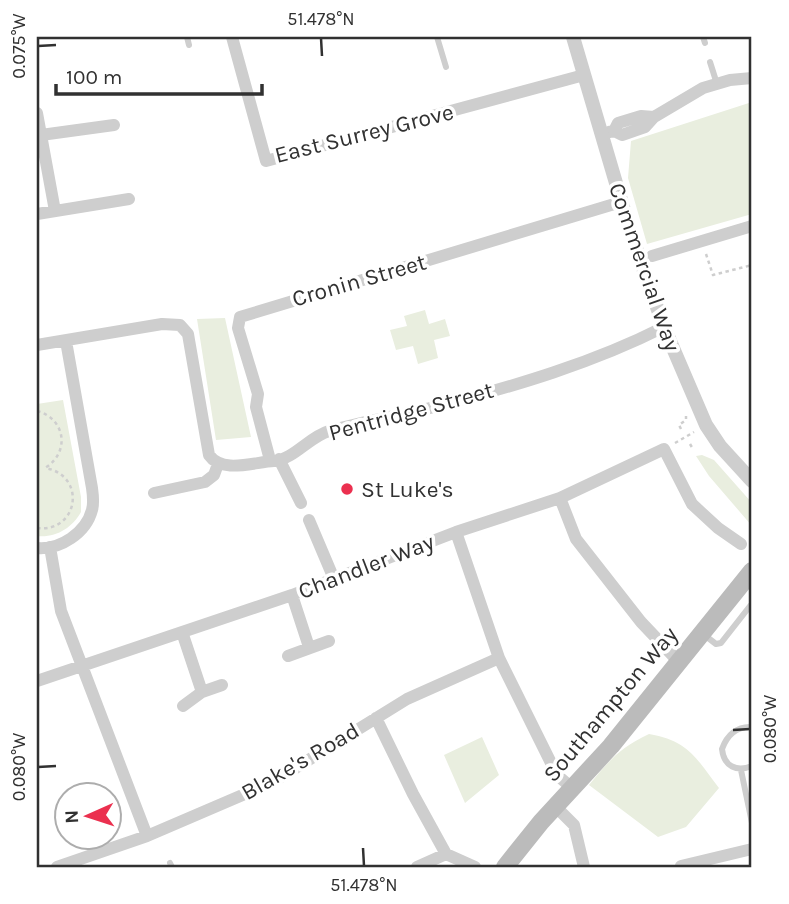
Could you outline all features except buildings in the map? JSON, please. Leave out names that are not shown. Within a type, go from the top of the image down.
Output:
[{"type":"main road","name":"Southampton Way","points":[[505,867],[611,746],[752,571]]},
{"type":"street","name":"East Surrey Grove","points":[[232,37],[266,161],[584,75]]},
{"type":"street","name":"Commercial Way","points":[[573,37],[584,75],[608,133],[621,202],[664,327],[706,425],[720,446],[752,481]]},
{"type":"street","points":[[608,133],[618,123],[641,116],[654,117],[690,94],[717,84],[752,78]]},
{"type":"street","points":[[37,113],[55,211]]},
{"type":"street","points":[[41,135],[114,125]]},
{"type":"street","points":[[37,214],[129,199]]},
{"type":"street","name":"Cronin Street","points":[[275,459],[256,407],[257,394],[238,328],[240,317],[621,202]]},
{"type":"street","points":[[652,256],[752,226]]},
{"type":"street","points":[[37,345],[162,324],[180,325],[188,334],[209,455],[218,464],[214,475],[205,482],[155,493]]},
{"type":"street","name":"Pentridge Street","points":[[218,464],[228,466],[275,459],[326,432],[438,406],[595,359],[664,327]]},
{"type":"street","points":[[66,341],[93,505],[89,520],[80,531],[68,540],[43,547],[58,603],[80,665],[147,836]]},
{"type":"street","points":[[664,449],[692,503],[718,528],[741,544]]},
{"type":"street","name":"Chandler Way","points":[[37,681],[292,595],[456,532],[560,498],[664,449]]},
{"type":"street","points":[[275,459],[301,503]]},
{"type":"street","points":[[560,498],[576,539],[641,622],[678,661]]},
{"type":"street","points":[[309,520],[334,579]]},
{"type":"street","points":[[456,532],[499,658],[557,775],[572,788]]},
{"type":"street","points":[[292,595],[309,647]]},
{"type":"street","points":[[182,632],[202,692]]},
{"type":"street","points":[[288,656],[329,641]]},
{"type":"street","name":"Blake's Road","points":[[57,867],[147,836],[273,782],[407,699],[499,658]]},
{"type":"street","points":[[183,706],[202,692],[222,685]]},
{"type":"street","points":[[376,718],[412,794],[446,854],[475,867]]},
{"type":"street","points":[[556,807],[574,825],[584,867]]},
{"type":"street","points":[[681,866],[752,849]]},
{"type":"street","points":[[417,867],[446,854]]},
{"type":"lane","points":[[187,37],[189,45]]},
{"type":"lane","points":[[437,37],[446,67]]},
{"type":"lane","points":[[710,62],[717,84]]},
{"type":"lane","points":[[702,633],[716,644],[721,643],[750,606]]},
{"type":"lane","points":[[752,727],[736,730],[723,746],[722,755],[730,765],[741,770],[752,766]]},
{"type":"lane","points":[[741,770],[752,822]]},
{"type":"path","points":[[702,241],[713,275],[752,265]]},
{"type":"path","points":[[37,411],[52,418],[61,430],[59,456],[46,468],[67,479],[73,495],[73,503],[66,518],[56,526],[37,528]]},
{"type":"path","points":[[681,429],[679,425],[687,420]]},
{"type":"path","points":[[664,449],[689,435]]},
{"type":"path","points":[[690,444],[693,449]]},
{"type":"shaded area","points":[[752,102],[752,214],[647,244],[628,178],[631,141]]},
{"type":"shaded area","points":[[425,310],[429,324],[445,319],[450,336],[434,340],[438,358],[418,364],[413,346],[396,350],[390,330],[407,326],[404,316]]},
{"type":"shaded area","points":[[225,318],[251,437],[216,440],[197,319]]},
{"type":"shaded area","points":[[63,400],[81,497],[81,512],[63,531],[37,536],[37,404]]},
{"type":"shaded area","points":[[702,455],[714,460],[752,503],[752,526],[709,476],[696,456]]},
{"type":"shaded area","points":[[649,734],[683,746],[719,788],[686,827],[658,837],[589,785],[615,756]]},
{"type":"shaded area","points":[[482,737],[499,775],[465,803],[444,755]]},
{"type":"place","name":"St Luke's","points":[[347,489]]}]
